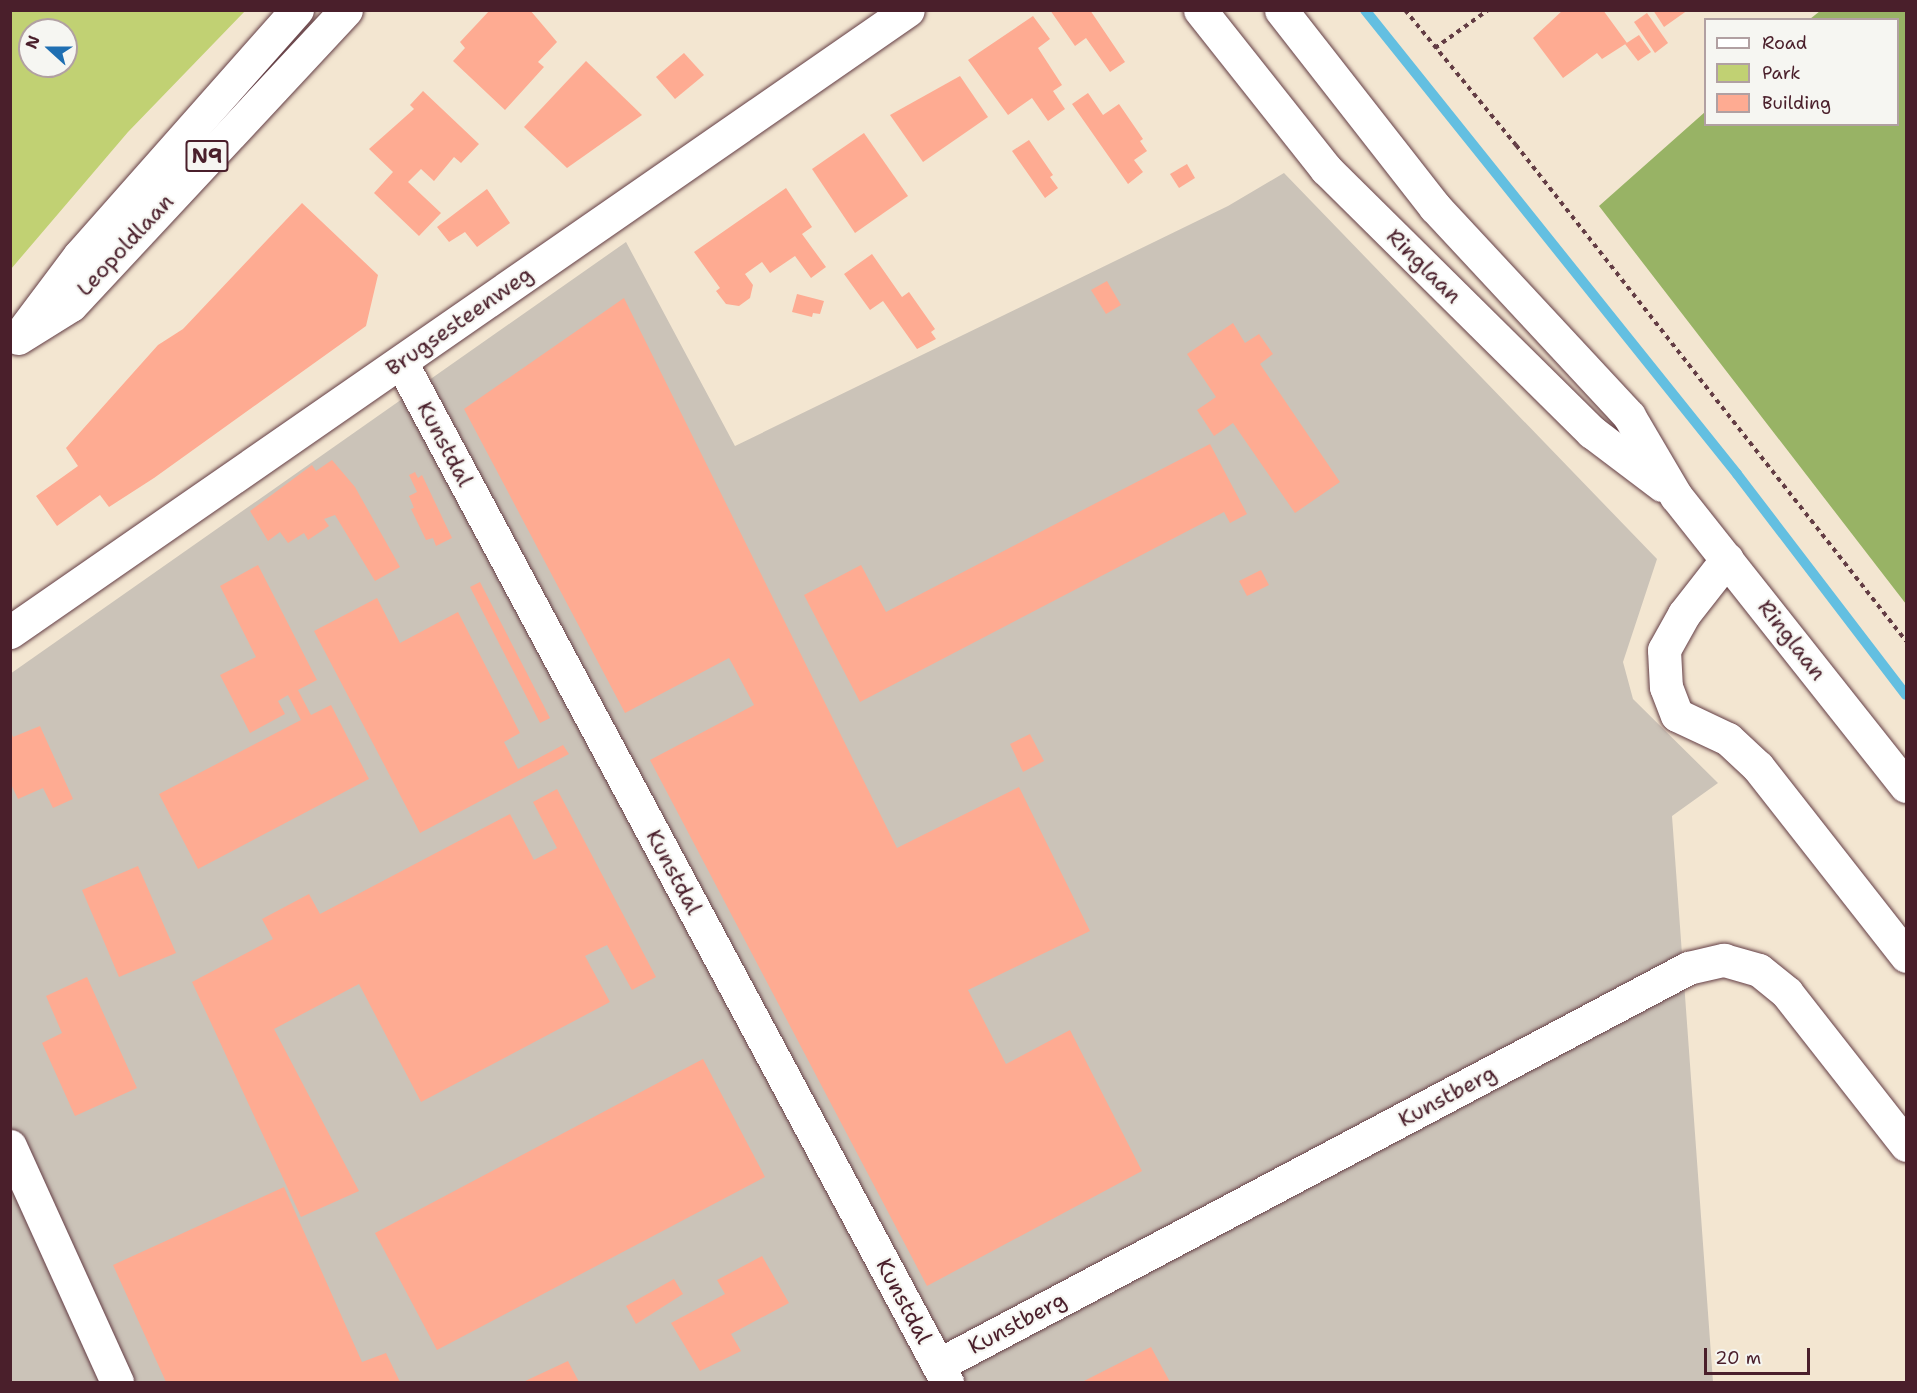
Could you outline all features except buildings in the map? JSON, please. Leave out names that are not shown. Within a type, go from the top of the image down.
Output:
[{"type":"street","name":"Leopoldlaan","points":[[14,342],[79,256],[297,10]]},
{"type":"street","name":"Leopoldlaan","points":[[14,342],[71,305],[346,10]]},
{"type":"street","name":"Brugsesteenweg","points":[[10,632],[908,10]]},
{"type":"street","name":"Ringlaan","points":[[1200,10],[1326,169],[1592,432],[1676,496]]},
{"type":"street","name":"Ringlaan","points":[[1281,10],[1435,207],[1629,416],[1676,496],[1906,786]]},
{"type":"street","name":"Kunstdal","points":[[401,362],[943,1374]]},
{"type":"street","points":[[1727,559],[1684,614],[1664,650],[1665,687],[1677,715],[1728,739],[1758,767],[1906,956]]},
{"type":"street","name":"Kunstberg","points":[[943,1374],[1688,968],[1724,960],[1759,970],[1787,993],[1906,1145]]},
{"type":"street","points":[[10,1146],[117,1383]]},
{"type":"path","points":[[1405,10],[1906,641]]},
{"type":"path","points":[[1435,48],[1488,10]]},
{"type":"shaded area","points":[[1284,173],[1657,559],[1623,662],[1633,699],[1718,783],[1672,816],[1713,1382],[11,1382],[10,674],[626,242],[735,446],[1228,206]]},
{"type":"green space","points":[[11,10],[245,11],[128,132],[11,269]]},
{"type":"green space","points":[[1820,11],[1906,11],[1906,604],[1599,206],[1704,113],[1704,126],[1899,126],[1899,18],[1811,18]]},
{"type":"waterway","points":[[1365,10],[1737,474],[1906,695]]}]
